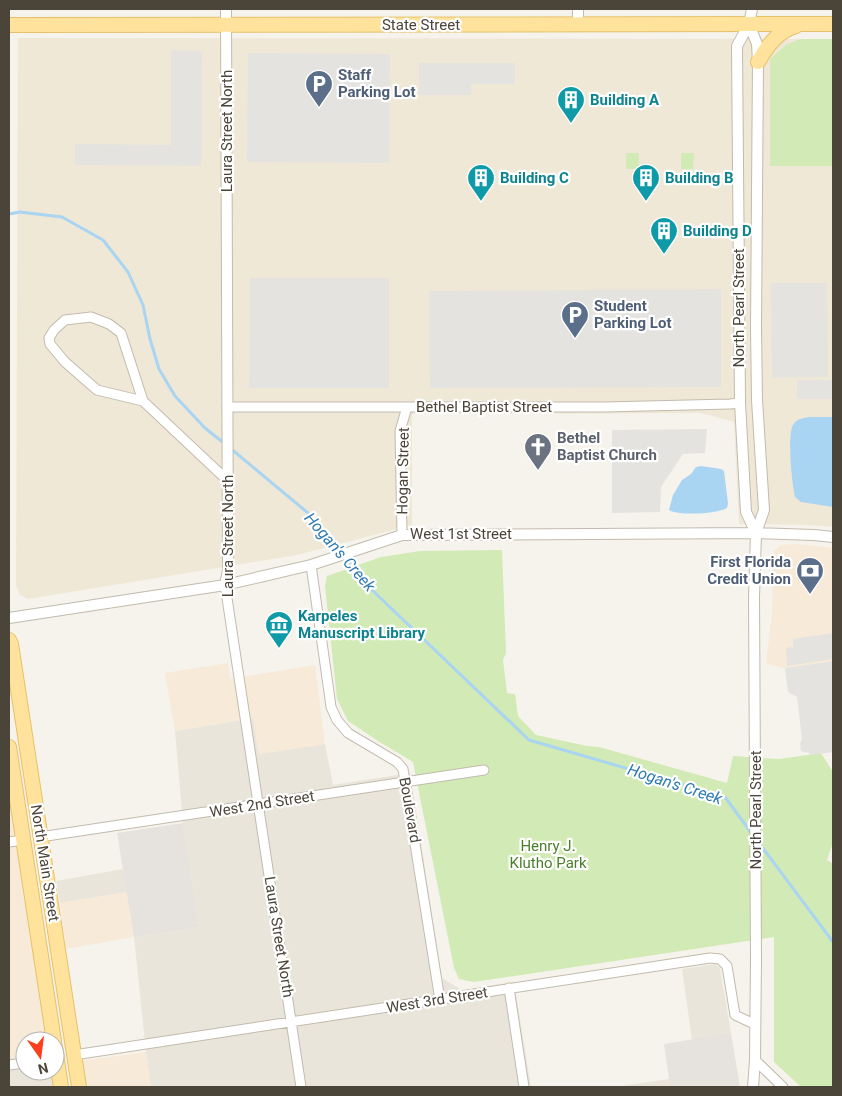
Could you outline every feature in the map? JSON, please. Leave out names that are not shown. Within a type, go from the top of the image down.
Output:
[{"type":"main road","points":[[758,62],[766,48],[777,37],[789,28],[802,24]]},
{"type":"main road","name":"State Street","points":[[9,25],[833,24]]},
{"type":"main road","name":"North Main Street","points":[[9,640],[79,1087]]},
{"type":"main road","name":"North Main Street","points":[[9,747],[16,841],[52,1031]]},
{"type":"street","name":"Laura Street North","points":[[226,9],[228,570],[225,585],[301,1087]]},
{"type":"street","points":[[578,9],[578,24]]},
{"type":"street","name":"North Pearl Street","points":[[752,9],[749,24],[737,46],[740,403],[746,512],[756,533]]},
{"type":"street","name":"North Pearl Street","points":[[749,24],[757,44],[758,62],[756,337],[757,400],[764,510],[756,533],[754,620],[756,878],[755,1060],[753,1087]]},
{"type":"street","points":[[142,401],[121,332],[91,317],[65,320],[48,338],[50,344],[65,362],[97,390],[142,401],[228,481]]},
{"type":"street","name":"Bethel Baptist Street","points":[[227,407],[604,407],[740,403]]},
{"type":"street","name":"Hogan Street","points":[[402,534],[400,431],[407,407]]},
{"type":"street","name":"West 1st Street","points":[[9,618],[225,585],[312,565],[402,534],[756,533],[814,535],[833,538]]},
{"type":"street","name":"Boulevard","points":[[312,565],[328,692],[337,720],[348,733],[397,762],[403,769],[440,1000]]},
{"type":"street","name":"West 2nd Street","points":[[40,837],[484,770]]},
{"type":"street","name":"West 3rd Street","points":[[74,1055],[710,958],[720,959],[727,966],[735,1015],[754,1024]]},
{"type":"street","points":[[509,988],[524,1087]]},
{"type":"street","points":[[755,1060],[783,1087]]},
{"type":"shaded area","points":[[18,38],[833,39],[833,527],[739,524],[734,422],[701,413],[412,414],[412,525],[297,555],[28,599],[20,595],[16,586]]},
{"type":"shaded area","points":[[171,50],[202,51],[201,166],[75,165],[75,144],[171,145]]},
{"type":"shaded area","name":"Staff Parking Lot","points":[[248,53],[390,54],[389,163],[247,162]]},
{"type":"shaded area","points":[[419,63],[515,63],[515,84],[471,84],[471,95],[419,95]]},
{"type":"shaded area","points":[[250,278],[389,278],[389,388],[249,388]]},
{"type":"shaded area","points":[[771,283],[827,283],[828,377],[772,378]]},
{"type":"shaded area","name":"Student Parking Lot","points":[[721,289],[721,387],[430,388],[429,291]]},
{"type":"shaded area","points":[[797,380],[833,380],[833,399],[797,399]]},
{"type":"shaded area","points":[[707,429],[705,453],[683,454],[661,487],[660,512],[612,513],[612,430]]},
{"type":"shaded area","points":[[796,544],[833,548],[833,661],[783,668],[766,663],[772,613],[773,559],[774,551],[781,545]]},
{"type":"shaded area","points":[[833,633],[833,659],[787,666],[786,648],[793,647],[793,639]]},
{"type":"shaded area","points":[[833,661],[833,752],[810,755],[801,751],[800,744],[802,739],[797,697],[788,692],[785,668]]},
{"type":"shaded area","points":[[228,663],[230,679],[315,665],[325,744],[259,754],[253,718],[175,731],[165,673]]},
{"type":"shaded area","points":[[253,718],[259,754],[325,744],[333,785],[410,773],[442,978],[462,990],[514,982],[531,1087],[151,1087],[134,937],[199,927],[183,823],[175,731]]},
{"type":"shaded area","points":[[9,776],[47,1031],[15,1031],[15,1057],[9,1058]]},
{"type":"shaded area","points":[[183,823],[199,927],[134,937],[117,833]]},
{"type":"shaded area","points":[[123,869],[127,892],[60,903],[56,881]]},
{"type":"shaded area","points":[[127,892],[134,937],[66,949],[60,903]]},
{"type":"shaded area","points":[[716,964],[720,968],[731,1033],[692,1040],[682,969]]},
{"type":"shaded area","points":[[731,1033],[740,1087],[670,1087],[664,1044]]},
{"type":"shaded area","points":[[146,1052],[151,1087],[84,1087],[81,1061]]},
{"type":"shaded area","points":[[15,1057],[15,1081],[55,1081],[56,1087],[9,1087],[9,1058]]},
{"type":"shaded area","points":[[669,1079],[670,1087],[615,1087]]},
{"type":"green space","points":[[801,39],[833,39],[833,166],[770,166],[770,59],[787,44]]},
{"type":"green space","points":[[626,153],[639,153],[639,169],[626,169]]},
{"type":"green space","points":[[681,153],[694,153],[693,169],[681,169]]},
{"type":"green space","name":"Henry J. Klutho Park","points":[[502,550],[506,653],[503,660],[507,693],[515,694],[518,716],[536,735],[599,747],[727,783],[733,756],[779,759],[821,753],[833,772],[833,842],[827,860],[833,864],[833,1087],[801,1087],[774,1062],[774,937],[474,982],[459,979],[454,968],[413,762],[348,721],[337,699],[325,586],[327,576],[381,557],[420,551]]},
{"type":"water","points":[[810,417],[833,417],[833,507],[801,502],[795,497],[791,460],[791,431],[796,421]]},
{"type":"water","points":[[701,466],[724,471],[727,508],[698,514],[669,510],[673,495],[682,480],[691,474],[696,467]]},
{"type":"waterway","name":"Hogan's Creek","points":[[9,214],[20,212],[62,217],[103,240],[128,272],[143,305],[159,369],[175,396],[205,428],[225,444]]},
{"type":"waterway","name":"Hogan's Creek","points":[[230,448],[308,513],[371,589],[529,740],[725,797],[752,834]]},
{"type":"waterway","name":"Hogan's Creek","points":[[759,843],[833,942]]},
{"type":"place","name":"Staff Parking Lot","points":[[319,108]]},
{"type":"place","name":"Building A","points":[[571,124]]},
{"type":"place","name":"Building C","points":[[481,202]]},
{"type":"place","name":"Building B","points":[[646,202]]},
{"type":"place","name":"Building D","points":[[664,255]]},
{"type":"place","name":"Student Parking Lot","points":[[575,339]]},
{"type":"place","name":"Bethel Baptist Church","points":[[538,471]]},
{"type":"place","name":"First Florida Credit Union","points":[[810,595]]},
{"type":"place","name":"Karpeles Manuscript Library","points":[[279,649]]}]
